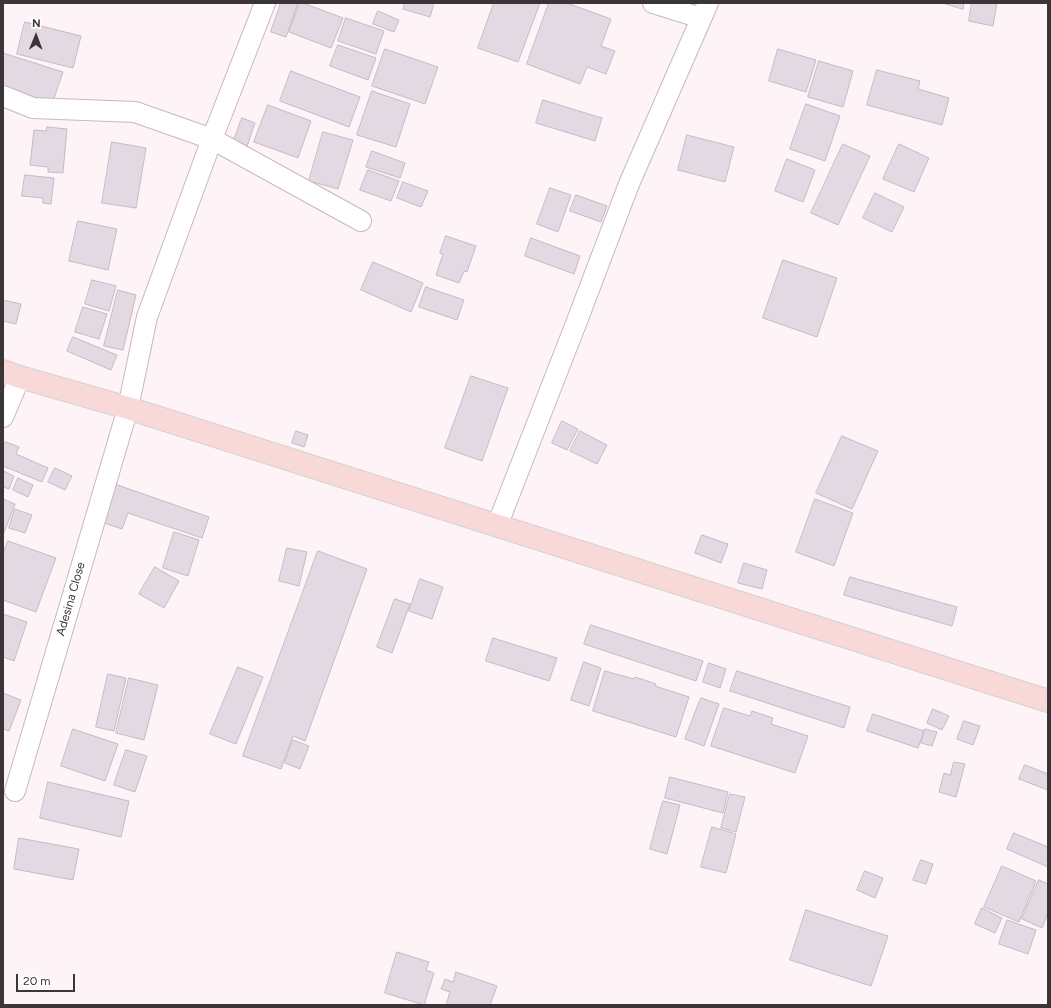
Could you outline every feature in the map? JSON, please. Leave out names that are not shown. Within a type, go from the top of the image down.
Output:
[{"type":"main road","points":[[12,374],[128,408],[1048,701]]},
{"type":"street","name":"Adesina Close","points":[[15,791],[128,408],[147,317],[212,139],[265,3]]},
{"type":"street","points":[[497,526],[629,184],[705,10],[653,3]]},
{"type":"street","points":[[3,96],[33,108],[135,112],[212,139],[361,221]]},
{"type":"street","points":[[3,417],[12,374]]},
{"type":"building","points":[[281,3],[298,3],[286,37],[271,32]]},
{"type":"building","points":[[300,3],[343,18],[331,48],[289,32]]},
{"type":"building","points":[[405,3],[434,3],[430,17],[403,9]]},
{"type":"building","points":[[494,3],[540,3],[518,62],[478,48]]},
{"type":"building","points":[[549,3],[567,3],[611,19],[601,46],[615,51],[606,74],[587,67],[580,84],[527,64]]},
{"type":"building","points":[[943,3],[964,3],[963,9]]},
{"type":"building","points":[[972,3],[997,3],[993,26],[969,21]]},
{"type":"building","points":[[378,11],[399,20],[394,32],[373,24]]},
{"type":"building","points":[[346,18],[384,31],[376,54],[338,41]]},
{"type":"building","points":[[25,22],[81,36],[73,68],[17,54]]},
{"type":"building","points":[[338,45],[376,58],[368,80],[330,66]]},
{"type":"building","points":[[385,49],[438,67],[425,104],[372,86]]},
{"type":"building","points":[[778,49],[816,60],[806,92],[769,81]]},
{"type":"building","points":[[3,53],[63,72],[52,104],[3,88]]},
{"type":"building","points":[[819,61],[853,71],[843,107],[808,97]]},
{"type":"building","points":[[877,70],[920,81],[918,89],[949,98],[942,125],[867,105]]},
{"type":"building","points":[[291,71],[360,97],[349,127],[280,101]]},
{"type":"building","points":[[372,91],[410,104],[396,147],[357,135]]},
{"type":"building","points":[[543,100],[602,118],[595,141],[536,123]]},
{"type":"building","points":[[806,104],[840,116],[825,161],[790,149]]},
{"type":"building","points":[[268,105],[311,121],[298,158],[254,142]]},
{"type":"building","points":[[242,118],[255,123],[245,152],[231,148]]},
{"type":"building","points":[[47,127],[67,129],[63,173],[48,172],[48,167],[30,165],[34,130],[46,131]]},
{"type":"building","points":[[323,132],[353,140],[338,189],[309,181]]},
{"type":"building","points":[[687,135],[734,147],[725,182],[678,170]]},
{"type":"building","points":[[112,142],[146,148],[136,208],[102,203]]},
{"type":"building","points":[[843,144],[870,156],[838,225],[811,213]]},
{"type":"building","points":[[899,144],[929,158],[914,192],[883,179]]},
{"type":"building","points":[[372,151],[405,163],[400,178],[366,167]]},
{"type":"building","points":[[787,159],[815,170],[803,202],[775,191]]},
{"type":"building","points":[[368,170],[399,181],[391,201],[360,190]]},
{"type":"building","points":[[25,175],[54,178],[51,204],[43,203],[43,198],[22,196]]},
{"type":"building","points":[[403,182],[428,191],[421,207],[397,198]]},
{"type":"building","points":[[550,188],[571,195],[558,232],[537,224]]},
{"type":"building","points":[[875,193],[904,207],[892,232],[863,218]]},
{"type":"building","points":[[576,195],[607,206],[601,222],[570,211]]},
{"type":"building","points":[[78,221],[117,229],[108,270],[69,261]]},
{"type":"building","points":[[446,236],[476,246],[467,272],[464,271],[459,283],[436,275],[443,254],[440,253]]},
{"type":"building","points":[[531,238],[580,256],[574,274],[525,256]]},
{"type":"building","points":[[783,260],[837,278],[817,337],[763,318]]},
{"type":"building","points":[[373,262],[423,283],[411,312],[361,290]]},
{"type":"building","points":[[92,280],[116,286],[109,311],[85,304]]},
{"type":"building","points":[[426,287],[464,300],[457,320],[419,307]]},
{"type":"building","points":[[118,290],[136,295],[123,350],[104,346]]},
{"type":"building","points":[[3,300],[21,304],[16,324],[3,321]]},
{"type":"building","points":[[83,307],[107,314],[99,339],[75,332]]},
{"type":"building","points":[[73,337],[117,355],[111,370],[67,351]]},
{"type":"building","points":[[471,376],[508,388],[482,461],[445,448]]},
{"type":"building","points":[[562,421],[578,429],[567,450],[552,443]]},
{"type":"building","points":[[296,431],[308,435],[304,447],[292,443]]},
{"type":"building","points":[[580,431],[607,445],[597,464],[570,451]]},
{"type":"building","points":[[842,436],[878,451],[852,509],[816,493]]},
{"type":"building","points":[[6,442],[19,447],[16,454],[48,468],[42,482],[3,466],[3,447]]},
{"type":"building","points":[[55,468],[72,476],[65,490],[48,482]]},
{"type":"building","points":[[3,471],[14,476],[9,489],[3,487]]},
{"type":"building","points":[[18,478],[33,485],[28,497],[13,490]]},
{"type":"building","points":[[112,483],[209,517],[202,538],[128,513],[122,529],[98,521]]},
{"type":"building","points":[[3,499],[15,504],[3,535]]},
{"type":"building","points":[[815,499],[853,513],[834,566],[796,552]]},
{"type":"building","points":[[15,509],[32,515],[25,533],[9,528]]},
{"type":"building","points":[[174,532],[199,540],[188,576],[163,568]]},
{"type":"building","points":[[702,535],[728,544],[721,563],[695,553]]},
{"type":"building","points":[[8,541],[56,558],[36,612],[3,600],[3,554]]},
{"type":"building","points":[[287,548],[307,552],[299,586],[279,581]]},
{"type":"building","points":[[318,551],[367,569],[305,741],[293,736],[281,769],[243,756]]},
{"type":"building","points":[[744,563],[767,570],[762,589],[738,583]]},
{"type":"building","points":[[155,567],[179,581],[164,608],[139,594]]},
{"type":"building","points":[[850,577],[957,607],[952,626],[844,595]]},
{"type":"building","points":[[420,579],[443,587],[432,619],[409,611]]},
{"type":"building","points":[[395,599],[410,604],[392,653],[377,647]]},
{"type":"building","points":[[3,614],[27,622],[14,661],[3,657]]},
{"type":"building","points":[[591,625],[703,661],[696,681],[584,644]]},
{"type":"building","points":[[493,638],[557,658],[549,681],[486,661]]},
{"type":"building","points":[[584,662],[601,668],[589,706],[571,700]]},
{"type":"building","points":[[709,663],[726,669],[720,688],[703,682]]},
{"type":"building","points":[[238,667],[263,677],[236,744],[210,734]]},
{"type":"building","points":[[605,671],[634,679],[635,677],[656,684],[655,686],[689,697],[676,737],[593,711]]},
{"type":"building","points":[[737,671],[850,707],[844,728],[730,691]]},
{"type":"building","points":[[108,674],[126,678],[114,731],[96,727]]},
{"type":"building","points":[[129,678],[158,685],[144,740],[116,733]]},
{"type":"building","points":[[3,693],[21,700],[9,731],[3,729]]},
{"type":"building","points":[[701,698],[719,704],[704,746],[685,739]]},
{"type":"building","points":[[724,708],[750,716],[752,711],[773,718],[771,724],[808,736],[795,773],[711,746]]},
{"type":"building","points":[[933,709],[949,716],[942,730],[927,723]]},
{"type":"building","points":[[873,714],[924,731],[918,748],[867,731]]},
{"type":"building","points":[[964,721],[980,726],[973,745],[957,739]]},
{"type":"building","points":[[73,729],[118,744],[105,781],[61,766]]},
{"type":"building","points":[[925,729],[937,732],[932,746],[921,743]]},
{"type":"building","points":[[293,740],[309,746],[300,769],[285,763]]},
{"type":"building","points":[[126,750],[147,756],[135,792],[114,785]]},
{"type":"building","points":[[954,762],[965,764],[956,797],[939,792],[944,773],[950,775]]},
{"type":"building","points":[[1025,765],[1048,774],[1048,790],[1019,779]]},
{"type":"building","points":[[670,777],[728,792],[723,813],[665,798]]},
{"type":"building","points":[[48,782],[129,801],[121,837],[40,818]]},
{"type":"building","points":[[730,794],[745,797],[736,832],[721,828]]},
{"type":"building","points":[[663,801],[680,805],[667,854],[650,849]]},
{"type":"building","points":[[712,827],[736,834],[726,873],[701,867]]},
{"type":"building","points":[[1014,833],[1048,847],[1048,867],[1007,849]]},
{"type":"building","points":[[19,838],[79,849],[73,880],[14,869]]},
{"type":"building","points":[[921,860],[933,864],[926,884],[913,880]]},
{"type":"building","points":[[1002,866],[1036,881],[1019,922],[984,907]]},
{"type":"building","points":[[865,871],[883,878],[875,898],[857,890]]},
{"type":"building","points":[[1039,880],[1048,884],[1048,913],[1042,928],[1022,919]]},
{"type":"building","points":[[982,908],[1002,918],[995,933],[975,924]]},
{"type":"building","points":[[806,910],[888,936],[871,986],[790,960]]},
{"type":"building","points":[[1007,920],[1036,930],[1028,954],[999,944]]},
{"type":"building","points":[[397,952],[429,962],[426,970],[434,973],[424,1005],[385,993]]},
{"type":"building","points":[[456,972],[497,986],[490,1005],[446,1005],[450,992],[441,989],[445,979],[453,982]]}]
